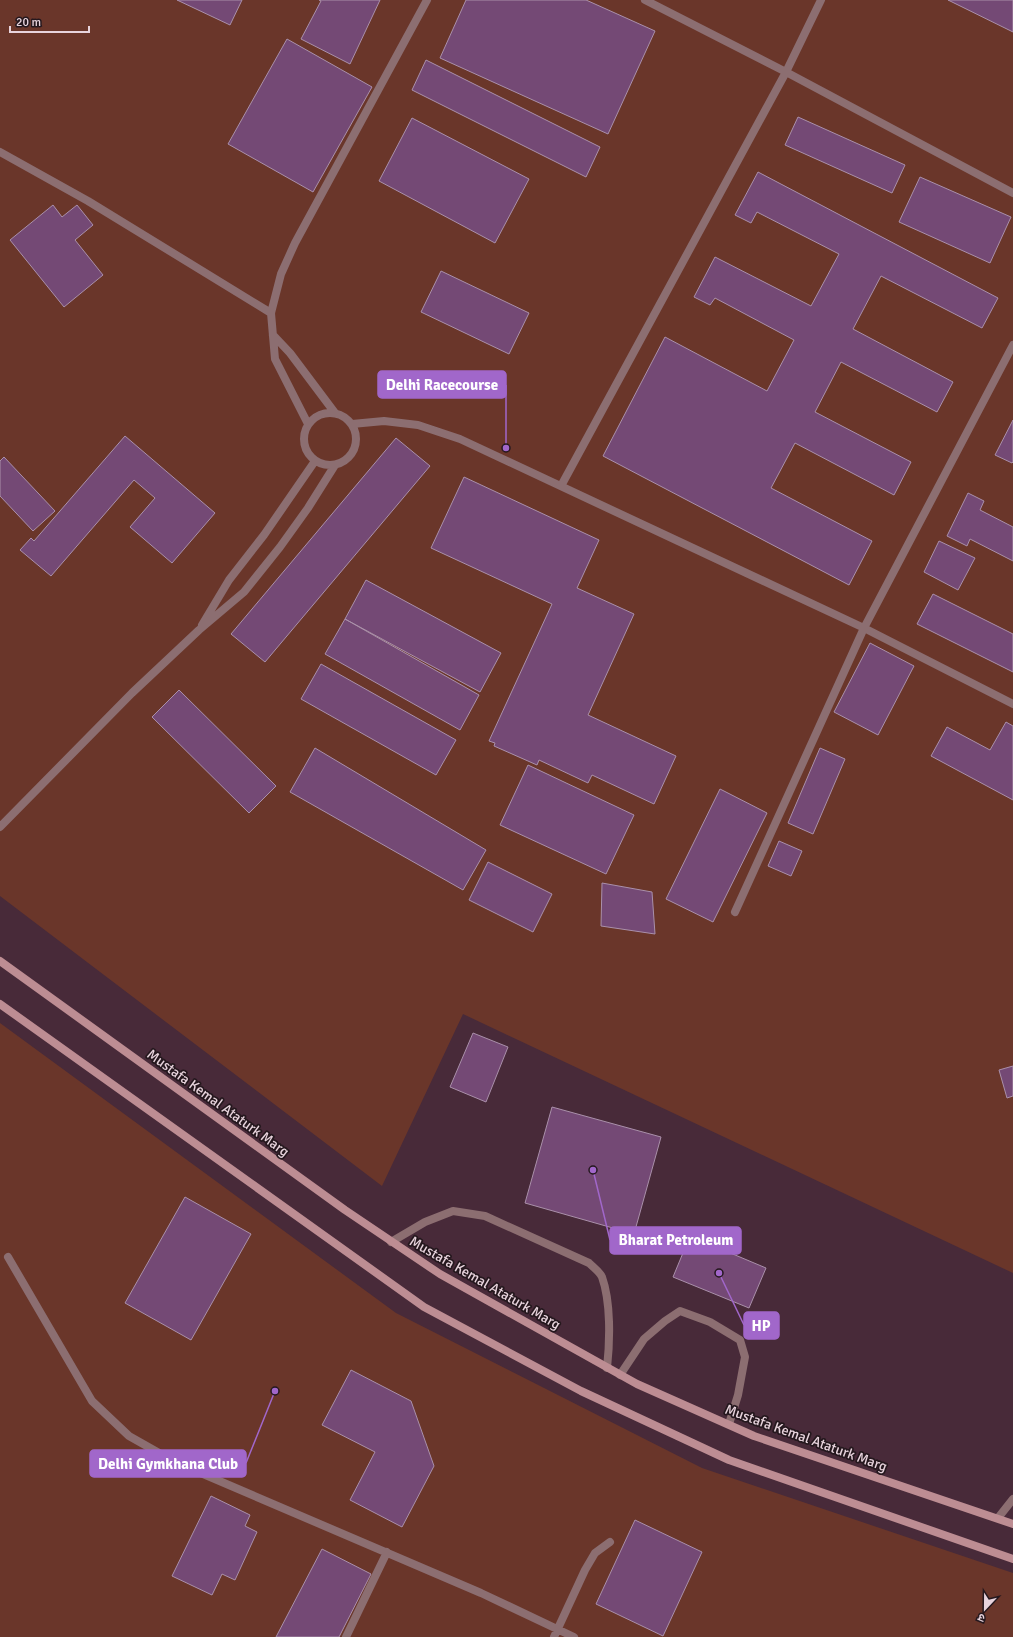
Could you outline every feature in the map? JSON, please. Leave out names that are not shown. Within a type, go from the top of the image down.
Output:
[{"type":"main road","name":"Mustafa Kemal Ataturk Marg","points":[[0,961],[391,1242],[440,1274],[607,1368],[637,1384],[754,1436],[1013,1524]]},
{"type":"main road","points":[[0,1004],[424,1307],[581,1390],[729,1460],[1013,1559]]},
{"type":"lane","points":[[308,424],[275,359],[271,313],[281,274],[295,243],[427,0]]},
{"type":"lane","points":[[645,0],[786,72],[1013,193]]},
{"type":"lane","points":[[561,486],[786,72],[821,0]]},
{"type":"lane","points":[[0,152],[88,201],[271,313]]},
{"type":"lane","points":[[273,335],[290,353],[335,413]]},
{"type":"lane","points":[[735,912],[864,628],[1013,345]]},
{"type":"lane","points":[[325,413],[335,413],[345,417],[352,424],[356,434],[356,445],[352,454],[345,461],[335,465],[325,465],[315,461],[308,454],[304,444],[304,434],[308,424],[315,417],[325,413]]},
{"type":"lane","points":[[352,424],[384,421],[418,425],[460,439],[864,628],[1013,704]]},
{"type":"lane","points":[[199,630],[229,580],[264,535],[315,461]]},
{"type":"lane","points":[[0,827],[132,693],[199,630],[244,592],[280,547],[308,508],[335,465]]},
{"type":"lane","points":[[391,1242],[425,1222],[453,1211],[485,1216],[589,1263],[601,1275],[605,1290],[610,1340],[607,1368]]},
{"type":"lane","points":[[8,1257],[92,1401],[129,1436],[175,1462],[481,1593],[556,1633],[574,1637]]},
{"type":"lane","points":[[620,1375],[644,1339],[665,1321],[680,1311],[710,1322],[740,1340],[745,1357],[738,1395],[729,1424]]},
{"type":"lane","points":[[998,1518],[1013,1499]]},
{"type":"lane","points":[[556,1633],[585,1570],[595,1553],[610,1542]]},
{"type":"lane","points":[[346,1637],[386,1552]]},
{"type":"shaded area","points":[[0,0],[1013,0],[1013,1273],[463,1014],[382,1186],[0,896]]},
{"type":"shaded area","points":[[0,1023],[396,1313],[702,1468],[1013,1573],[1013,1637],[0,1637]]},
{"type":"building","points":[[177,0],[242,0],[230,25]]},
{"type":"building","points":[[319,0],[380,0],[350,64],[301,39],[321,1]]},
{"type":"building","points":[[466,0],[586,0],[655,31],[608,134],[440,58]]},
{"type":"building","points":[[948,0],[1013,0],[1013,32]]},
{"type":"building","points":[[287,39],[372,87],[313,192],[228,144]]},
{"type":"building","points":[[426,60],[600,147],[586,177],[412,90]]},
{"type":"building","points":[[798,117],[905,165],[892,193],[785,145]]},
{"type":"building","points":[[412,118],[529,179],[495,243],[379,181]]},
{"type":"building","points":[[758,172],[998,298],[982,328],[881,276],[853,329],[953,382],[937,412],[841,362],[815,412],[911,462],[894,495],[795,443],[771,488],[872,541],[849,585],[603,456],[665,337],[767,391],[794,340],[715,298],[710,305],[694,297],[715,257],[811,306],[839,254],[757,212],[751,223],[735,215]]},
{"type":"building","points":[[920,177],[1011,217],[990,263],[899,222]]},
{"type":"building","points":[[53,205],[62,217],[77,205],[93,225],[75,240],[103,275],[64,307],[10,240]]},
{"type":"building","points":[[441,271],[529,313],[509,354],[421,312]]},
{"type":"building","points":[[1013,420],[1013,462],[1012,463],[995,455]]},
{"type":"building","points":[[125,436],[215,513],[172,563],[130,527],[155,498],[134,480],[51,576],[20,550],[31,538],[34,541]]},
{"type":"building","points":[[396,438],[430,466],[265,662],[231,634]]},
{"type":"building","points":[[4,457],[55,511],[33,531],[0,496],[0,461]]},
{"type":"building","points":[[464,477],[599,540],[577,588],[634,614],[588,715],[676,756],[654,804],[592,775],[588,783],[539,760],[537,765],[494,746],[495,743],[489,741],[552,604],[431,548]]},
{"type":"building","points":[[968,493],[984,501],[980,510],[1013,527],[1013,561],[970,539],[967,546],[947,536]]},
{"type":"building","points":[[939,541],[975,558],[958,590],[924,572]]},
{"type":"building","points":[[366,580],[501,653],[480,692],[345,619]]},
{"type":"building","points":[[933,594],[1013,634],[1013,672],[917,624]]},
{"type":"building","points":[[345,619],[479,695],[460,730],[325,654]]},
{"type":"building","points":[[870,643],[914,666],[878,735],[834,712]]},
{"type":"building","points":[[321,664],[456,740],[436,775],[301,699]]},
{"type":"building","points":[[179,690],[276,786],[249,813],[152,717]]},
{"type":"building","points":[[1006,722],[1013,726],[1013,800],[931,756],[947,727],[990,750]]},
{"type":"building","points":[[315,748],[486,850],[463,890],[290,792]]},
{"type":"building","points":[[820,748],[845,759],[813,834],[788,823]]},
{"type":"building","points":[[528,765],[634,815],[606,874],[500,825]]},
{"type":"building","points":[[720,789],[767,813],[713,922],[666,899]]},
{"type":"building","points":[[779,841],[802,851],[791,876],[768,866]]},
{"type":"building","points":[[488,862],[552,894],[533,932],[469,900]]},
{"type":"building","points":[[602,883],[652,892],[655,934],[601,926]]},
{"type":"building","points":[[473,1033],[508,1047],[486,1102],[450,1087]]},
{"type":"building","points":[[1013,1066],[1013,1096],[1007,1098],[999,1070]]},
{"type":"building","points":[[552,1107],[661,1137],[634,1234],[525,1203]]},
{"type":"building","points":[[185,1197],[251,1234],[191,1340],[125,1303]]},
{"type":"building","points":[[690,1236],[766,1268],[749,1308],[673,1277]]},
{"type":"building","points":[[351,1370],[411,1401],[434,1466],[402,1527],[350,1500],[375,1452],[322,1425]]},
{"type":"building","points":[[211,1496],[250,1515],[245,1526],[257,1532],[235,1580],[222,1574],[212,1595],[172,1576]]},
{"type":"building","points":[[635,1520],[702,1552],[663,1636],[596,1604]]},
{"type":"building","points":[[322,1549],[371,1574],[339,1637],[276,1637]]},
{"type":"place","name":"Delhi Racecourse","points":[[506,448]]},
{"type":"place","name":"Bharat Petroleum","points":[[593,1170]]},
{"type":"place","name":"HP","points":[[719,1273]]},
{"type":"place","name":"Delhi Gymkhana Club","points":[[275,1391]]}]
